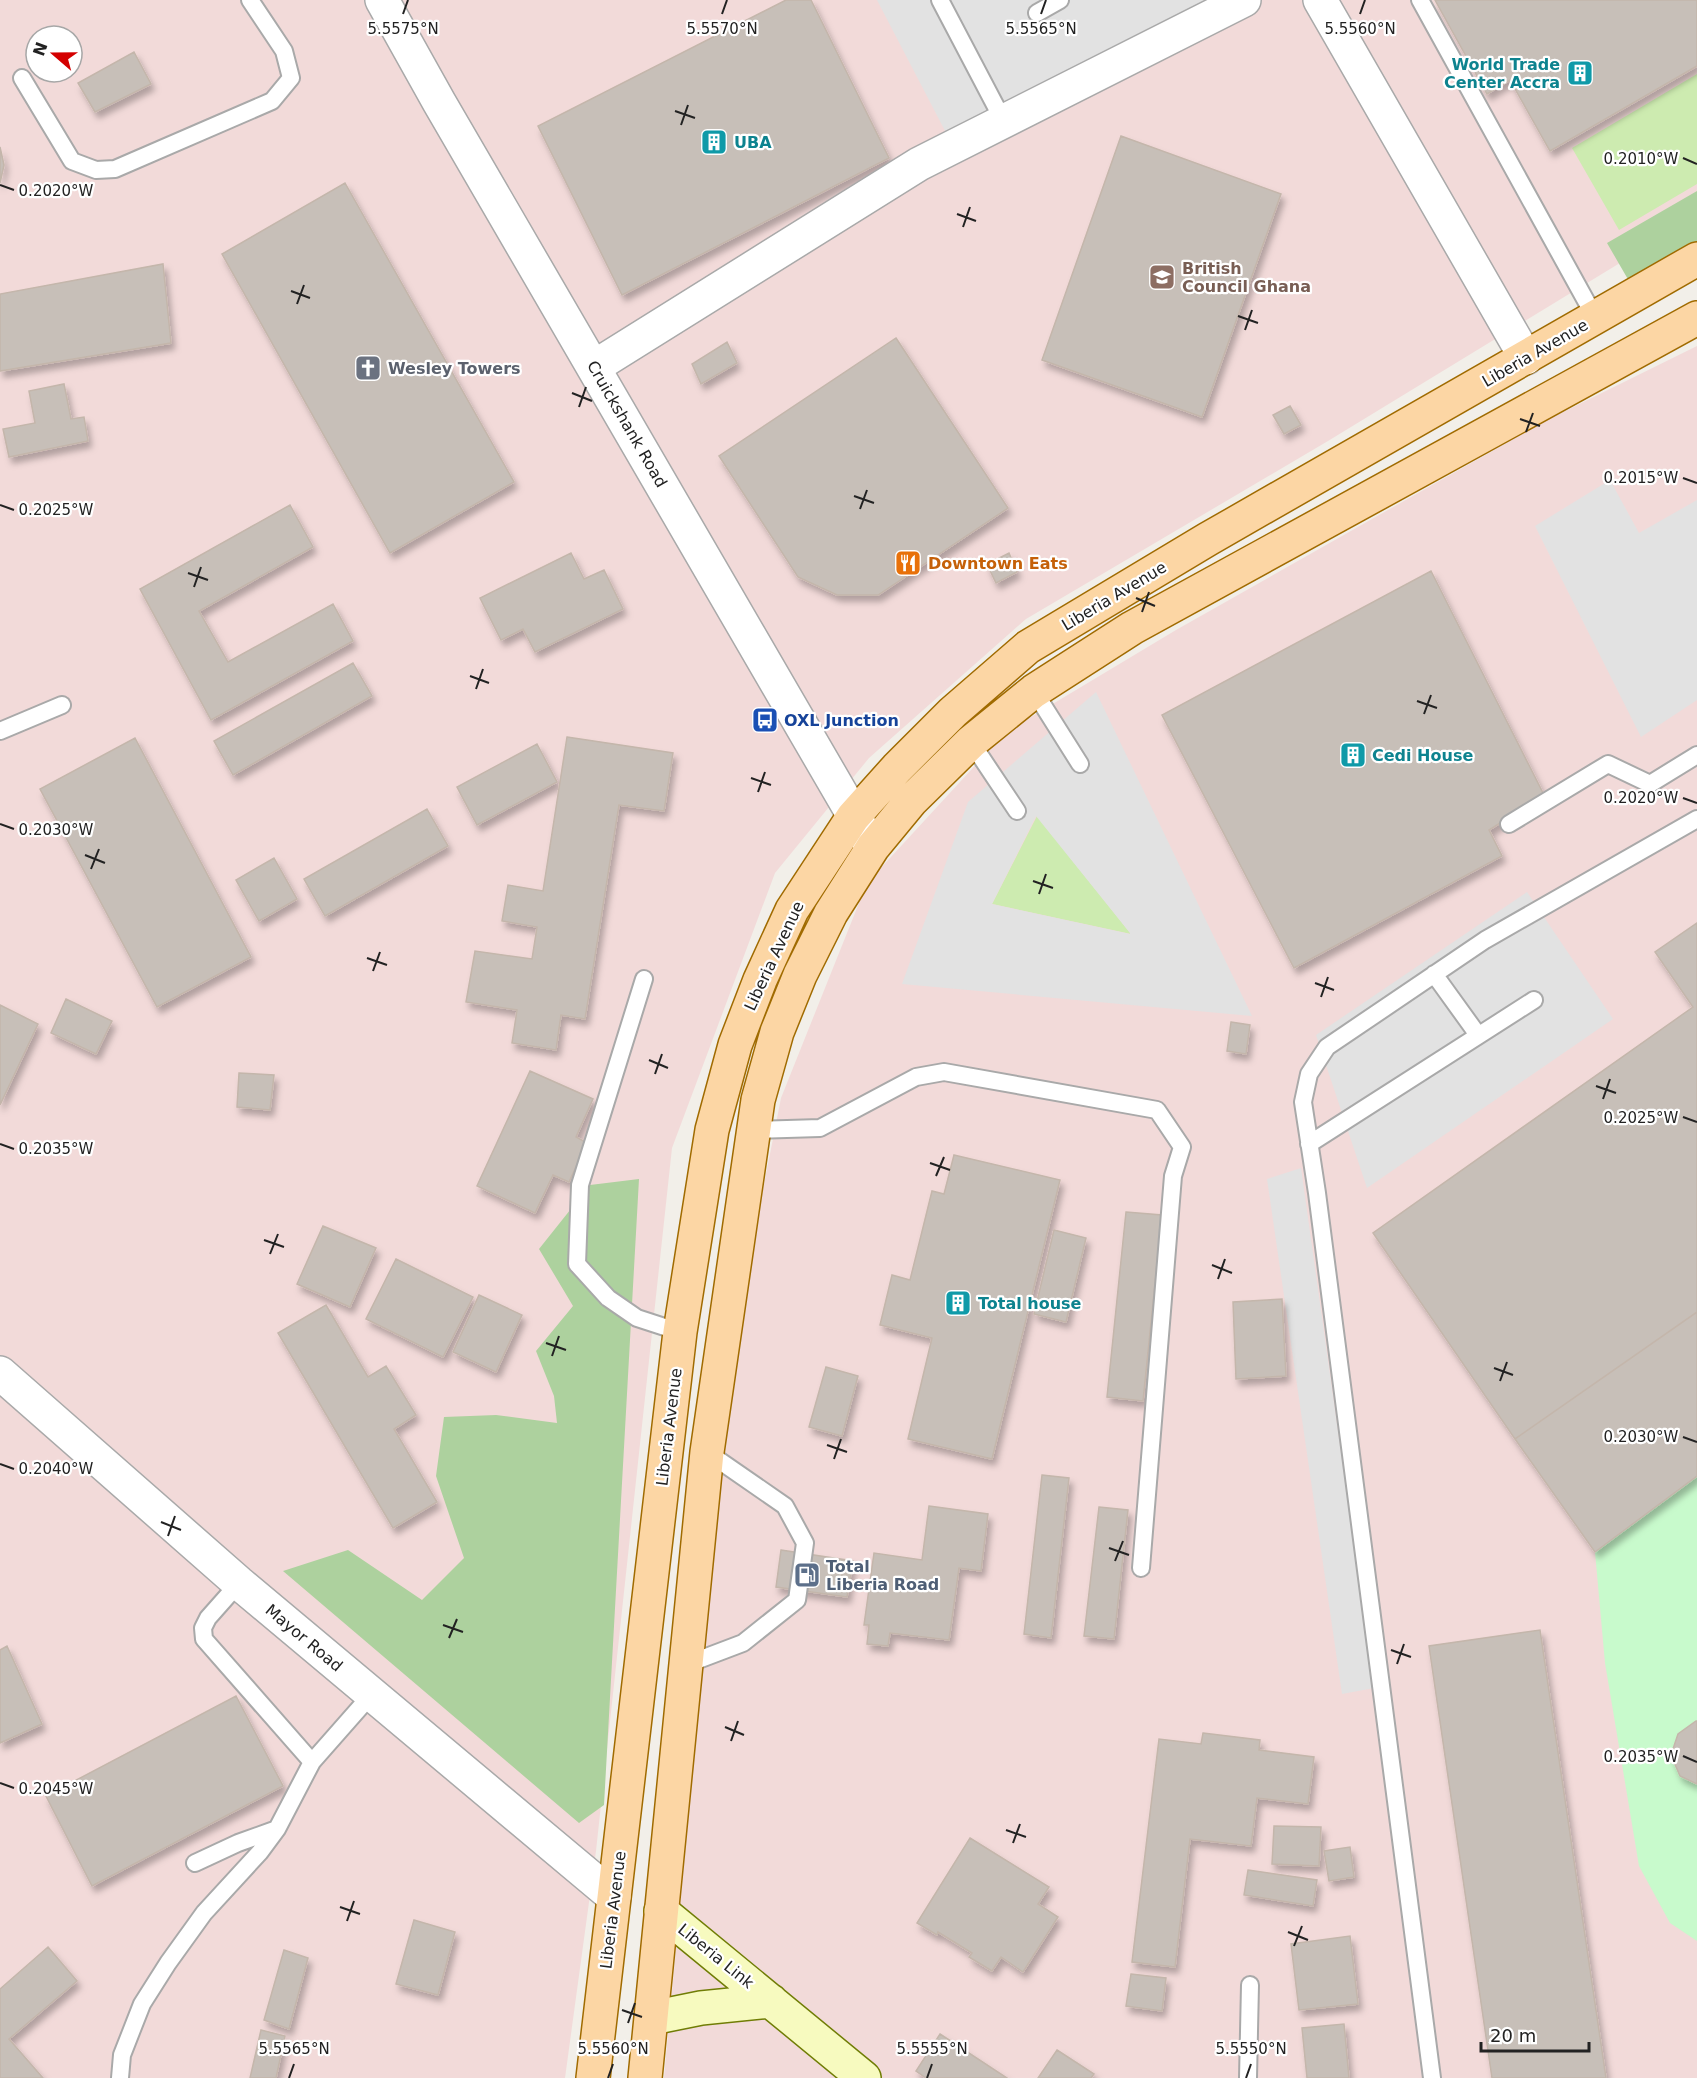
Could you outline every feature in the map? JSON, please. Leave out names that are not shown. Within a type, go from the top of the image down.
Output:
[{"type":"main road","name":"Liberia Avenue","points":[[593,2078],[680,1332],[712,1130],[735,1045],[760,980],[792,910],[853,817],[897,768],[954,712],[1028,647],[1208,539],[1697,259]]},
{"type":"main road","name":"Liberia Avenue","points":[[645,2078],[707,1452],[758,1100],[777,1032],[800,975],[831,913],[873,847],[911,801],[971,742],[1034,691],[1132,628],[1697,318]]},
{"type":"street","name":"Cruickshank Road","points":[[382,0],[853,817],[873,847]]},
{"type":"street","points":[[594,367],[920,164],[1244,0]]},
{"type":"street","points":[[1320,0],[1526,358]]},
{"type":"street","name":"Mayor Road","points":[[0,1372],[239,1583],[614,1897]]},
{"type":"street","name":"Liberia Link","points":[[661,1911],[864,2078]]},
{"type":"street","name":"Liberia Link","points":[[652,2018],[701,2008],[771,2001]]},
{"type":"lane","points":[[22,78],[72,161],[96,170],[115,169],[272,101],[291,78],[284,51],[250,0]]},
{"type":"lane","points":[[940,0],[1004,122]]},
{"type":"lane","points":[[1036,13],[1060,0]]},
{"type":"lane","points":[[1420,0],[1596,318]]},
{"type":"lane","points":[[1034,691],[1080,764]]},
{"type":"lane","points":[[0,731],[62,705]]},
{"type":"lane","points":[[971,742],[1017,811]]},
{"type":"lane","points":[[1509,824],[1608,764],[1650,784],[1697,755]]},
{"type":"lane","points":[[1432,2078],[1303,1102],[1309,1074],[1327,1047],[1485,940],[1697,819]]},
{"type":"lane","points":[[1434,974],[1478,1035]]},
{"type":"lane","points":[[644,979],[580,1185],[577,1264],[608,1298],[637,1318],[680,1332]]},
{"type":"lane","points":[[1310,1144],[1534,1000]]},
{"type":"lane","points":[[754,1130],[820,1128],[916,1077],[944,1072],[1156,1110],[1182,1147],[1173,1176],[1141,1568]]},
{"type":"lane","points":[[685,1665],[743,1643],[797,1600],[806,1543],[785,1506],[707,1452]]},
{"type":"lane","points":[[239,1583],[208,1618],[203,1628],[204,1639],[312,1762]]},
{"type":"lane","points":[[120,2078],[122,2055],[147,1995],[204,1913],[260,1852],[277,1829],[312,1762],[371,1695]]},
{"type":"lane","points":[[195,1863],[277,1829]]},
{"type":"lane","points":[[1248,2078],[1250,1985]]},
{"type":"shaded area","points":[[0,0],[1697,0],[1697,216],[1328,441],[1026,619],[869,758],[775,873],[672,1148],[596,1851],[565,2078],[0,2078]]},
{"type":"shaded area","points":[[877,0],[1240,0],[956,152]]},
{"type":"shaded area","points":[[1697,346],[1697,2078],[664,2078],[732,1347],[781,1098],[867,883],[1006,732],[1176,630],[1547,420]]},
{"type":"shaded area","points":[[1610,480],[1639,533],[1697,500],[1697,700],[1641,737],[1535,526]]},
{"type":"shaded area","points":[[1096,692],[1252,1016],[902,984],[968,802]],"holes":[[[1036,816],[1130,933],[992,904]]]},
{"type":"shaded area","points":[[1527,892],[1613,1019],[1367,1188],[1316,1035]]},
{"type":"shaded area","points":[[1301,1168],[1374,1688],[1342,1694],[1267,1179]]},
{"type":"green space","points":[[1697,74],[1697,184],[1619,230],[1572,148]]},
{"type":"green space","points":[[1697,191],[1697,250],[1633,288],[1607,243]]},
{"type":"green space","points":[[1037,816],[1131,934],[992,904]]},
{"type":"green space","points":[[639,1179],[604,1805],[579,1823],[283,1571],[348,1550],[422,1600],[464,1558],[436,1476],[444,1417],[496,1415],[557,1423],[554,1396],[536,1351],[573,1306],[539,1249],[590,1185]]},
{"type":"green space","points":[[1697,1476],[1697,1941],[1670,1923],[1639,1866],[1605,1663],[1595,1552]]},
{"type":"building","name":"UBA","points":[[786,0],[811,0],[889,158],[622,295],[538,126]]},
{"type":"building","name":"World Trade Center Accra","points":[[1435,0],[1697,0],[1697,66],[1550,151],[1510,80],[1487,94]]},
{"type":"building","points":[[134,52],[151,84],[95,112],[79,84],[84,84],[84,80]]},
{"type":"building","name":"British Council Ghana","points":[[1121,136],[1281,194],[1202,417],[1042,360]]},
{"type":"building","points":[[0,147],[4,165],[0,183]]},
{"type":"building","name":"Wesley Towers","points":[[345,183],[514,482],[390,553],[222,254]]},
{"type":"building","points":[[163,264],[171,343],[0,371],[0,294]]},
{"type":"building","points":[[896,338],[1008,508],[878,595],[837,595],[798,577],[719,456]]},
{"type":"building","points":[[727,342],[737,363],[701,384],[692,364]]},
{"type":"building","points":[[64,384],[71,419],[84,417],[88,441],[9,457],[3,429],[35,423],[29,391]]},
{"type":"building","points":[[1290,406],[1301,425],[1284,434],[1273,415]]},
{"type":"building","points":[[290,505],[313,547],[199,611],[228,662],[333,604],[353,641],[211,720],[140,589]]},
{"type":"building","points":[[571,553],[584,579],[604,570],[623,609],[535,652],[523,629],[501,640],[480,598]]},
{"type":"building","points":[[1009,553],[1017,572],[996,583],[987,564]]},
{"type":"building","name":"Cedi House","points":[[1431,571],[1544,795],[1489,830],[1502,856],[1294,968],[1162,715]]},
{"type":"building","points":[[353,663],[372,696],[233,775],[214,741]]},
{"type":"building","points":[[567,737],[673,753],[664,811],[619,805],[585,1019],[561,1015],[556,1050],[512,1043],[517,1010],[466,1002],[475,951],[532,959],[537,927],[502,921],[508,885],[543,891]]},
{"type":"building","points":[[135,738],[251,957],[157,1007],[40,789]]},
{"type":"building","points":[[537,744],[557,782],[477,825],[457,787]]},
{"type":"building","points":[[427,809],[448,846],[325,916],[304,879]]},
{"type":"building","points":[[274,858],[297,899],[259,921],[236,880]]},
{"type":"building","points":[[1697,923],[1697,1312],[1515,1439],[1373,1233],[1693,1007],[1655,952]]},
{"type":"building","points":[[66,999],[112,1021],[96,1054],[51,1033]]},
{"type":"building","points":[[0,1005],[38,1024],[0,1105]]},
{"type":"building","points":[[1231,1022],[1250,1025],[1246,1054],[1227,1051]]},
{"type":"building","points":[[530,1071],[593,1099],[576,1137],[587,1143],[569,1182],[553,1175],[535,1213],[477,1186]]},
{"type":"building","points":[[239,1073],[274,1075],[270,1110],[237,1107]]},
{"type":"building","name":"Total house","points":[[954,1155],[1060,1180],[992,1459],[908,1439],[932,1338],[880,1325],[892,1275],[910,1280],[932,1191],[944,1194]]},
{"type":"building","points":[[1126,1212],[1162,1215],[1143,1401],[1107,1397]]},
{"type":"building","points":[[323,1226],[376,1248],[350,1307],[297,1284]]},
{"type":"building","points":[[1054,1230],[1086,1238],[1066,1322],[1034,1314]]},
{"type":"building","points":[[396,1259],[473,1297],[443,1357],[366,1319]]},
{"type":"building","points":[[479,1295],[522,1315],[496,1372],[453,1352]]},
{"type":"building","points":[[1282,1299],[1286,1376],[1236,1379],[1233,1302]]},
{"type":"building","points":[[326,1305],[368,1377],[386,1366],[416,1415],[394,1429],[437,1502],[393,1528],[278,1333]]},
{"type":"building","points":[[1697,1312],[1697,1476],[1595,1552],[1515,1439]]},
{"type":"building","points":[[826,1367],[858,1376],[842,1436],[809,1427]]},
{"type":"building","points":[[1042,1475],[1069,1478],[1051,1638],[1024,1634]]},
{"type":"building","points":[[929,1506],[988,1514],[981,1571],[959,1568],[949,1640],[890,1633],[888,1646],[867,1644],[869,1625],[864,1625],[874,1553],[922,1560]]},
{"type":"building","points":[[1099,1507],[1128,1510],[1114,1639],[1084,1636]]},
{"type":"building","points":[[781,1550],[853,1561],[847,1597],[776,1587]]},
{"type":"building","points":[[1540,1630],[1606,2078],[1492,2078],[1429,1646]]},
{"type":"building","points":[[7,1646],[42,1724],[0,1743],[0,1650]]},
{"type":"building","points":[[236,1696],[283,1786],[92,1886],[46,1796]]},
{"type":"building","points":[[1696,1721],[1697,1784],[1680,1776],[1671,1755],[1678,1734]]},
{"type":"building","points":[[1203,1733],[1260,1740],[1259,1750],[1314,1757],[1308,1804],[1257,1798],[1251,1846],[1190,1839],[1175,1967],[1132,1962],[1159,1739],[1201,1744]]},
{"type":"building","points":[[1274,1826],[1321,1827],[1319,1866],[1272,1864]]},
{"type":"building","points":[[970,1838],[1049,1887],[1038,1904],[1058,1917],[1023,1972],[1001,1957],[992,1971],[969,1957],[972,1953],[938,1932],[937,1935],[917,1923]]},
{"type":"building","points":[[1350,1847],[1354,1877],[1329,1881],[1324,1851]]},
{"type":"building","points":[[1248,1870],[1317,1880],[1313,1906],[1244,1895]]},
{"type":"building","points":[[414,1920],[455,1932],[438,1995],[396,1984]]},
{"type":"building","points":[[1350,1936],[1358,2004],[1299,2010],[1291,1944]]},
{"type":"building","points":[[48,1947],[77,1981],[9,2039],[43,2078],[0,2078],[0,1989]]},
{"type":"building","points":[[284,1950],[308,1958],[289,2029],[264,2020]]},
{"type":"building","points":[[1131,1974],[1166,1978],[1162,2011],[1126,2006]]},
{"type":"building","points":[[1344,2024],[1349,2078],[1307,2078],[1302,2028]]},
{"type":"building","points":[[261,2030],[285,2036],[276,2078],[250,2078]]},
{"type":"building","points":[[940,2034],[1007,2078],[926,2078],[916,2071]]},
{"type":"building","points":[[1057,2050],[1094,2074],[1091,2078],[1038,2078]]},
{"type":"place","name":"World Trade Center Accra","points":[[1580,73]]},
{"type":"place","name":"UBA","points":[[714,142]]},
{"type":"place","name":"British Council Ghana","points":[[1162,277]]},
{"type":"place","name":"Wesley Towers","points":[[368,368]]},
{"type":"place","name":"Downtown Eats","points":[[908,563]]},
{"type":"place","name":"OXL Junction","points":[[765,720]]},
{"type":"place","name":"Cedi House","points":[[1353,755]]},
{"type":"place","name":"Total house","points":[[958,1303]]},
{"type":"place","name":"Total Liberia Road","points":[[807,1575]]}]
